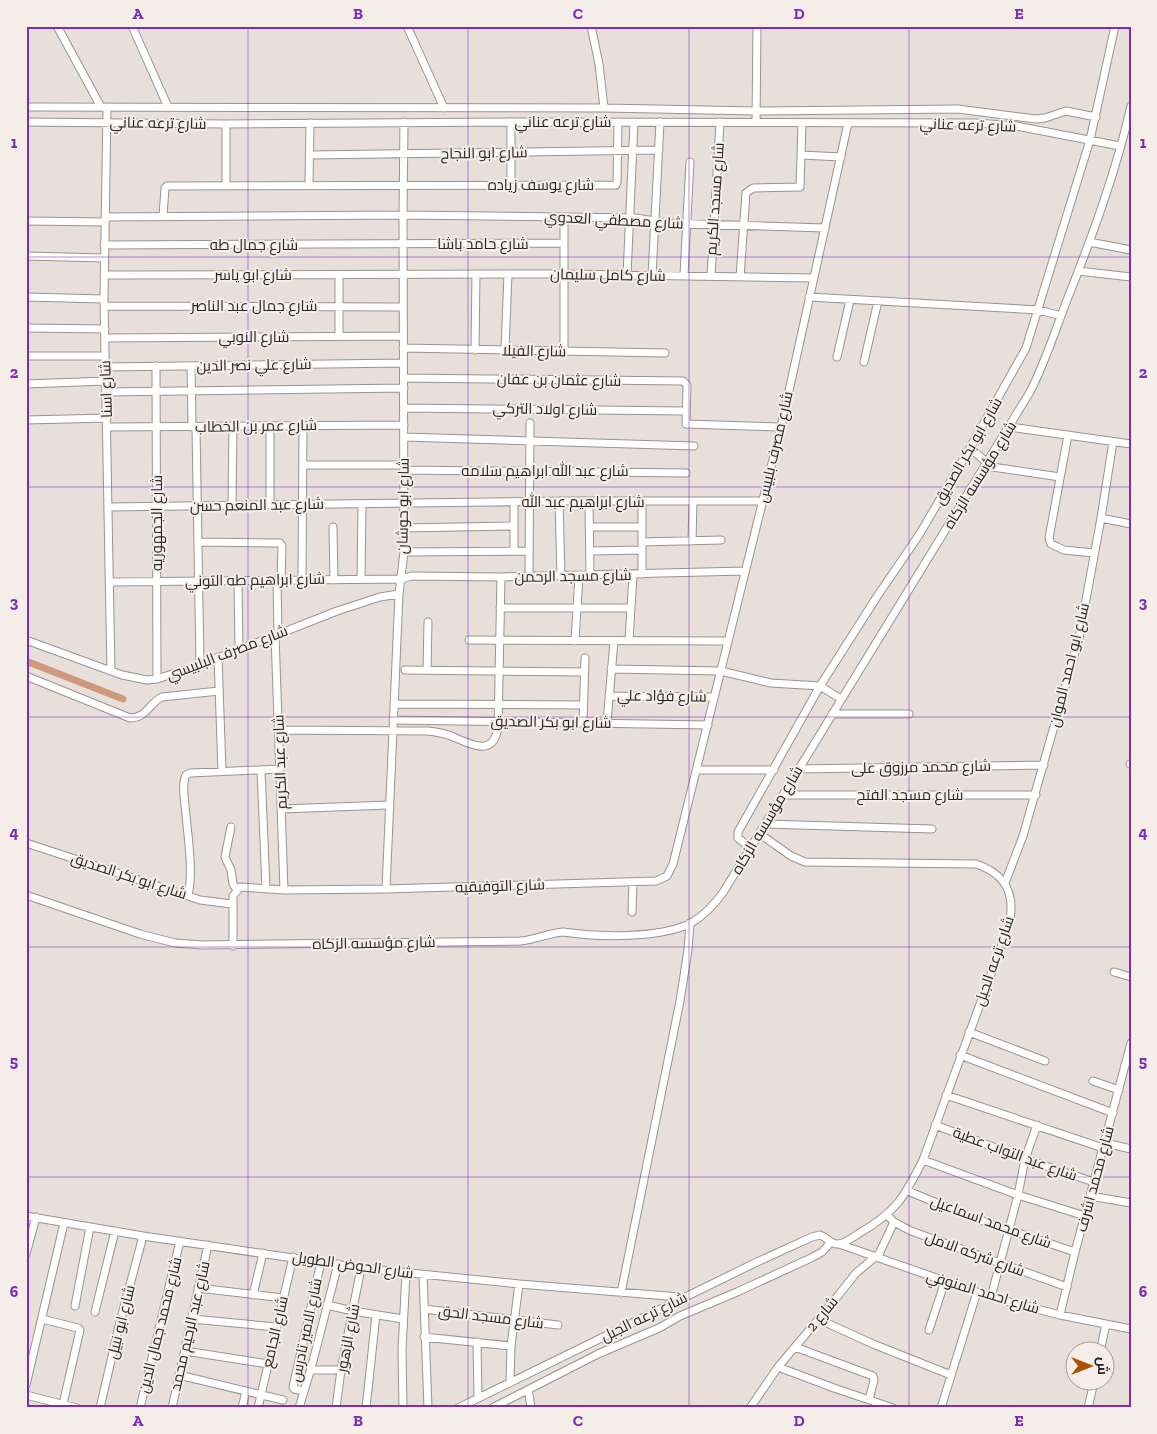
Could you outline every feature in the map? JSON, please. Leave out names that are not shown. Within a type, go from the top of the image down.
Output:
[{"type":"street","points":[[57,26],[104,107]]},
{"type":"street","points":[[132,26],[168,107]]},
{"type":"street","points":[[591,26],[599,64],[604,108]]},
{"type":"street","points":[[756,122],[757,26]]},
{"type":"street","name":"شارع ابو بكر الصديق","points":[[751,846],[738,838],[738,832],[820,686],[878,594],[919,535],[1026,348],[1094,141],[1096,117],[1116,26]]},
{"type":"street","points":[[410,27],[444,108]]},
{"type":"street","name":"شارع مؤسسه الزكاه","points":[[26,895],[156,939],[190,944],[233,946],[520,941],[554,932],[601,934],[658,933],[690,924],[703,915],[714,904],[760,834],[841,699],[988,464],[1035,384],[1089,242],[1117,145],[1128,133],[1131,106]]},
{"type":"street","name":"شارع ترعه عناني","points":[[26,107],[756,110],[958,108],[1041,119],[1066,110],[1096,117]]},
{"type":"street","name":"شارع اسنا","points":[[104,107],[106,123],[104,329],[108,428],[112,671]]},
{"type":"street","name":"شارع ترعه عناني","points":[[26,122],[226,124],[404,122],[996,124],[1035,129],[1117,145]]},
{"type":"street","name":"شارع ابو حوشان","points":[[386,889],[399,594],[404,552],[402,215],[404,122]]},
{"type":"street","points":[[511,122],[511,185]]},
{"type":"street","name":"شارع يوسف زياده","points":[[163,216],[164,188],[167,186],[616,185],[618,182],[618,122]]},
{"type":"street","points":[[627,275],[634,122]]},
{"type":"street","points":[[652,276],[660,122]]},
{"type":"street","name":"شارع مسجد الكريم","points":[[710,276],[720,122]]},
{"type":"street","points":[[309,185],[310,123]]},
{"type":"street","points":[[740,277],[744,196],[750,189],[800,187],[802,123]]},
{"type":"street","name":"شارع مصرف بلبيس","points":[[697,770],[780,427],[848,123]]},
{"type":"street","points":[[226,124],[226,186]]},
{"type":"street","name":"شارع ابو النجاح","points":[[310,155],[660,150]]},
{"type":"street","points":[[801,155],[841,157]]},
{"type":"street","points":[[684,276],[690,162]]},
{"type":"street","name":"شارع مصطفي العدوي","points":[[105,219],[163,216],[402,215],[564,217],[630,218],[687,224],[825,228]]},
{"type":"street","points":[[564,217],[564,351]]},
{"type":"street","points":[[26,221],[105,219]]},
{"type":"street","points":[[1089,242],[1131,250]]},
{"type":"street","name":"شارع حامد باشا","points":[[403,244],[564,243]]},
{"type":"street","name":"شارع جمال طه","points":[[104,245],[403,244]]},
{"type":"street","points":[[26,256],[104,258]]},
{"type":"street","points":[[1078,271],[1131,277]]},
{"type":"street","points":[[475,350],[476,274]]},
{"type":"street","points":[[505,350],[508,274]]},
{"type":"street","name":"شارع كامل سليمان","points":[[403,275],[564,274],[814,278]]},
{"type":"street","name":"شارع ابو ياسر","points":[[104,275],[403,275]]},
{"type":"street","points":[[339,275],[339,336]]},
{"type":"street","name":"شارع جمال عبد الناصر","points":[[26,296],[104,303],[403,306]]},
{"type":"street","points":[[809,297],[1039,310],[1061,316]]},
{"type":"street","points":[[837,357],[850,300]]},
{"type":"street","points":[[864,362],[878,301]]},
{"type":"street","points":[[26,328],[104,329]]},
{"type":"street","name":"شارع النوبي","points":[[105,338],[403,336]]},
{"type":"street","name":"شارع الفيلا","points":[[403,348],[665,353]]},
{"type":"street","points":[[26,356],[105,356]]},
{"type":"street","name":"شارع علي نصر الدين","points":[[106,367],[403,363]]},
{"type":"street","name":"شارع الجمهوريه","points":[[156,366],[157,679]]},
{"type":"street","points":[[191,366],[197,506],[200,664]]},
{"type":"street","name":"شارع عثمان بن عفان","points":[[404,378],[683,381],[687,385],[685,411]]},
{"type":"street","points":[[26,384],[106,381]]},
{"type":"street","points":[[106,392],[404,388]]},
{"type":"street","name":"شارع اولاد التركي","points":[[404,408],[685,411]]},
{"type":"street","points":[[685,411],[686,425],[780,427]]},
{"type":"street","points":[[26,420],[107,418]]},
{"type":"street","points":[[529,577],[530,423]]},
{"type":"street","name":"شارع عمر بن الخطاب","points":[[108,428],[404,424]]},
{"type":"street","points":[[232,506],[233,426]]},
{"type":"street","points":[[270,426],[270,505]]},
{"type":"street","points":[[302,580],[303,426]]},
{"type":"street","points":[[1010,427],[1131,444]]},
{"type":"street","points":[[1068,435],[1050,542],[1064,550],[1094,554]]},
{"type":"street","points":[[404,437],[694,446]]},
{"type":"street","name":"شارع ابو احمد الموان","points":[[1005,883],[1024,836],[1078,638],[1101,518],[1113,442]]},
{"type":"street","points":[[970,448],[992,467],[1060,477]]},
{"type":"street","name":"شارع عبد الله ابراهيم سلامه","points":[[303,466],[686,472]]},
{"type":"street","points":[[559,501],[561,576]]},
{"type":"street","name":"شارع ابراهيم عبد الله","points":[[404,504],[559,501],[762,501]]},
{"type":"street","points":[[589,501],[590,575]]},
{"type":"street","points":[[692,541],[693,501]]},
{"type":"street","points":[[514,502],[514,551]]},
{"type":"street","points":[[642,502],[642,574]]},
{"type":"street","points":[[361,579],[362,504]]},
{"type":"street","name":"شارع عبد المنعم حسن","points":[[109,507],[404,504]]},
{"type":"street","points":[[1101,518],[1131,524]]},
{"type":"street","points":[[404,528],[514,526]]},
{"type":"street","points":[[333,527],[334,580]]},
{"type":"street","points":[[589,527],[642,527]]},
{"type":"street","points":[[642,542],[721,540]]},
{"type":"street","name":"شارع عبد الكريم","points":[[198,542],[280,544],[282,546],[276,635],[284,890]]},
{"type":"street","points":[[590,551],[642,550]]},
{"type":"street","points":[[404,552],[530,551]]},
{"type":"street","name":"شارع مسجد الرحمن","points":[[401,579],[412,576],[529,577],[745,571]]},
{"type":"street","points":[[629,641],[633,574]]},
{"type":"street","points":[[576,641],[579,576]]},
{"type":"street","points":[[279,730],[436,732],[452,736],[466,744],[481,747],[488,745],[498,734],[499,721],[500,577]]},
{"type":"street","name":"شارع ابراهيم طه التوني","points":[[110,582],[401,579]]},
{"type":"street","points":[[238,581],[239,649]]},
{"type":"street","name":"شارع مصرف البلبيسي","points":[[26,640],[135,679],[157,679],[371,600],[399,594]]},
{"type":"street","points":[[500,608],[631,608]]},
{"type":"street","points":[[427,670],[428,622]]},
{"type":"street","points":[[469,640],[728,641]]},
{"type":"street","points":[[607,723],[614,641]]},
{"type":"street","points":[[218,658],[222,771]]},
{"type":"street","points":[[583,723],[585,658]]},
{"type":"street","points":[[611,669],[721,671],[747,679],[771,683],[820,686],[841,699]]},
{"type":"street","points":[[404,670],[584,672]]},
{"type":"street","name":"شارع مصرف البلبيسي","points":[[26,676],[130,718],[144,714],[155,701],[162,697],[219,691]]},
{"type":"street","name":"شارع فؤاد علي","points":[[609,696],[714,697]]},
{"type":"street","points":[[394,704],[583,705]]},
{"type":"street","points":[[832,714],[909,714]]},
{"type":"street","name":"شارع ابو بكر الصديق","points":[[393,720],[708,725]]},
{"type":"street","name":"شارع محمد مرزوق على","points":[[798,769],[1044,765]]},
{"type":"street","points":[[188,895],[190,877],[184,779],[186,774],[280,769]]},
{"type":"street","points":[[261,770],[266,888]]},
{"type":"street","points":[[697,770],[774,770]]},
{"type":"street","name":"شارع التوفيقيه","points":[[237,890],[245,887],[284,890],[386,889],[662,880],[671,870],[697,770]]},
{"type":"street","name":"شارع مسجد الفتح","points":[[784,795],[1036,795]]},
{"type":"street","points":[[282,809],[390,805]]},
{"type":"street","points":[[765,824],[932,829]]},
{"type":"street","points":[[231,827],[225,857],[231,870],[233,884],[237,890],[233,896],[232,904],[233,946]]},
{"type":"street","points":[[760,834],[791,856],[805,862],[976,864],[997,874],[1005,883]]},
{"type":"street","name":"شارع ابو بكر الصديق","points":[[26,843],[200,900],[232,904]]},
{"type":"street","points":[[632,912],[633,882]]},
{"type":"street","name":"شارع ترعه الجبل","points":[[492,1408],[598,1354],[811,1258],[835,1243],[875,1224],[887,1215],[908,1191],[923,1160],[1008,925],[1012,911],[1011,896],[1005,883]]},
{"type":"street","points":[[621,1292],[680,1001],[690,924]]},
{"type":"street","points":[[1114,972],[1131,977]]},
{"type":"street","points":[[969,1032],[1045,1061]]},
{"type":"street","name":"شارع محمد اشرف","points":[[1060,1315],[1131,1043]]},
{"type":"street","points":[[960,1055],[1113,1113]]},
{"type":"street","points":[[1093,1082],[1118,1090]]},
{"type":"street","points":[[946,1094],[1037,1125],[1104,1145],[1131,1149]]},
{"type":"street","name":"شارع عبد التواب عطية","points":[[936,1125],[1025,1159],[1094,1182]]},
{"type":"street","points":[[991,1297],[1018,1195],[1025,1159],[1037,1125]]},
{"type":"street","points":[[923,1160],[1018,1195],[1085,1216]]},
{"type":"street","name":"شارع محمد اسماعيل","points":[[908,1191],[968,1216],[1075,1252]]},
{"type":"street","points":[[1090,1196],[1131,1203]]},
{"type":"street","name":"شارع شركه الامل","points":[[887,1215],[894,1222],[911,1231],[1067,1287]]},
{"type":"street","name":"شارع الحوض الطويل","points":[[26,1216],[143,1236],[361,1268],[683,1298]]},
{"type":"street","points":[[26,1254],[36,1217]]},
{"type":"street","name":"شارع 2","points":[[750,1408],[778,1367],[856,1273],[876,1257],[894,1222]]},
{"type":"street","points":[[26,1385],[64,1223]]},
{"type":"street","points":[[74,1306],[90,1227]]},
{"type":"street","points":[[95,1312],[115,1231]]},
{"type":"street","name":"شارع ترعه الجبل","points":[[458,1408],[812,1237],[820,1235],[835,1243]]},
{"type":"street","name":"شارع ابو نبيل","points":[[100,1408],[143,1236]]},
{"type":"street","name":"شارع محمد جمال الدين","points":[[142,1407],[180,1241]]},
{"type":"street","name":"شارع احمد المنوفي","points":[[835,1243],[991,1297],[1060,1315],[1131,1329]]},
{"type":"street","name":"شارع عبد الرحيم محمد","points":[[172,1408],[208,1245]]},
{"type":"street","points":[[253,1295],[263,1253]]},
{"type":"street","name":"شارع الجامع","points":[[258,1408],[293,1257]]},
{"type":"street","name":"شارع الامير تادرس","points":[[304,1392],[293,1387],[321,1262]]},
{"type":"street","points":[[299,1408],[311,1370],[338,1264]]},
{"type":"street","name":"شارع الزهور","points":[[336,1408],[341,1370],[361,1268]]},
{"type":"street","points":[[403,1408],[403,1319],[406,1273]]},
{"type":"street","points":[[423,1275],[428,1408]]},
{"type":"street","points":[[929,1330],[945,1282]]},
{"type":"street","points":[[510,1382],[511,1346],[519,1284]]},
{"type":"street","points":[[198,1288],[283,1298]]},
{"type":"street","points":[[941,1408],[976,1292]]},
{"type":"street","points":[[327,1305],[403,1319]]},
{"type":"street","name":"شارع مسجد الحق","points":[[424,1309],[558,1325]]},
{"type":"street","points":[[366,1408],[376,1315]]},
{"type":"street","points":[[42,1319],[80,1330],[63,1404]]},
{"type":"street","points":[[192,1319],[276,1327]]},
{"type":"street","points":[[818,1319],[882,1348],[951,1374]]},
{"type":"street","points":[[1102,1342],[1106,1324]]},
{"type":"street","points":[[424,1337],[511,1346]]},
{"type":"street","points":[[478,1342],[478,1398]]},
{"type":"street","points":[[795,1347],[873,1376],[874,1380],[868,1400]]},
{"type":"street","points":[[184,1351],[268,1364]]},
{"type":"street","points":[[778,1367],[893,1408]]},
{"type":"street","points":[[311,1370],[341,1370]]},
{"type":"street","points":[[179,1375],[283,1400]]},
{"type":"street","points":[[242,1408],[246,1391]]},
{"type":"street","points":[[527,1391],[531,1408]]},
{"type":"street","points":[[1088,1408],[1092,1392]]},
{"type":"street","points":[[26,1394],[77,1408]]},
{"type":"waterway","points":[[26,661],[123,699]]}]
